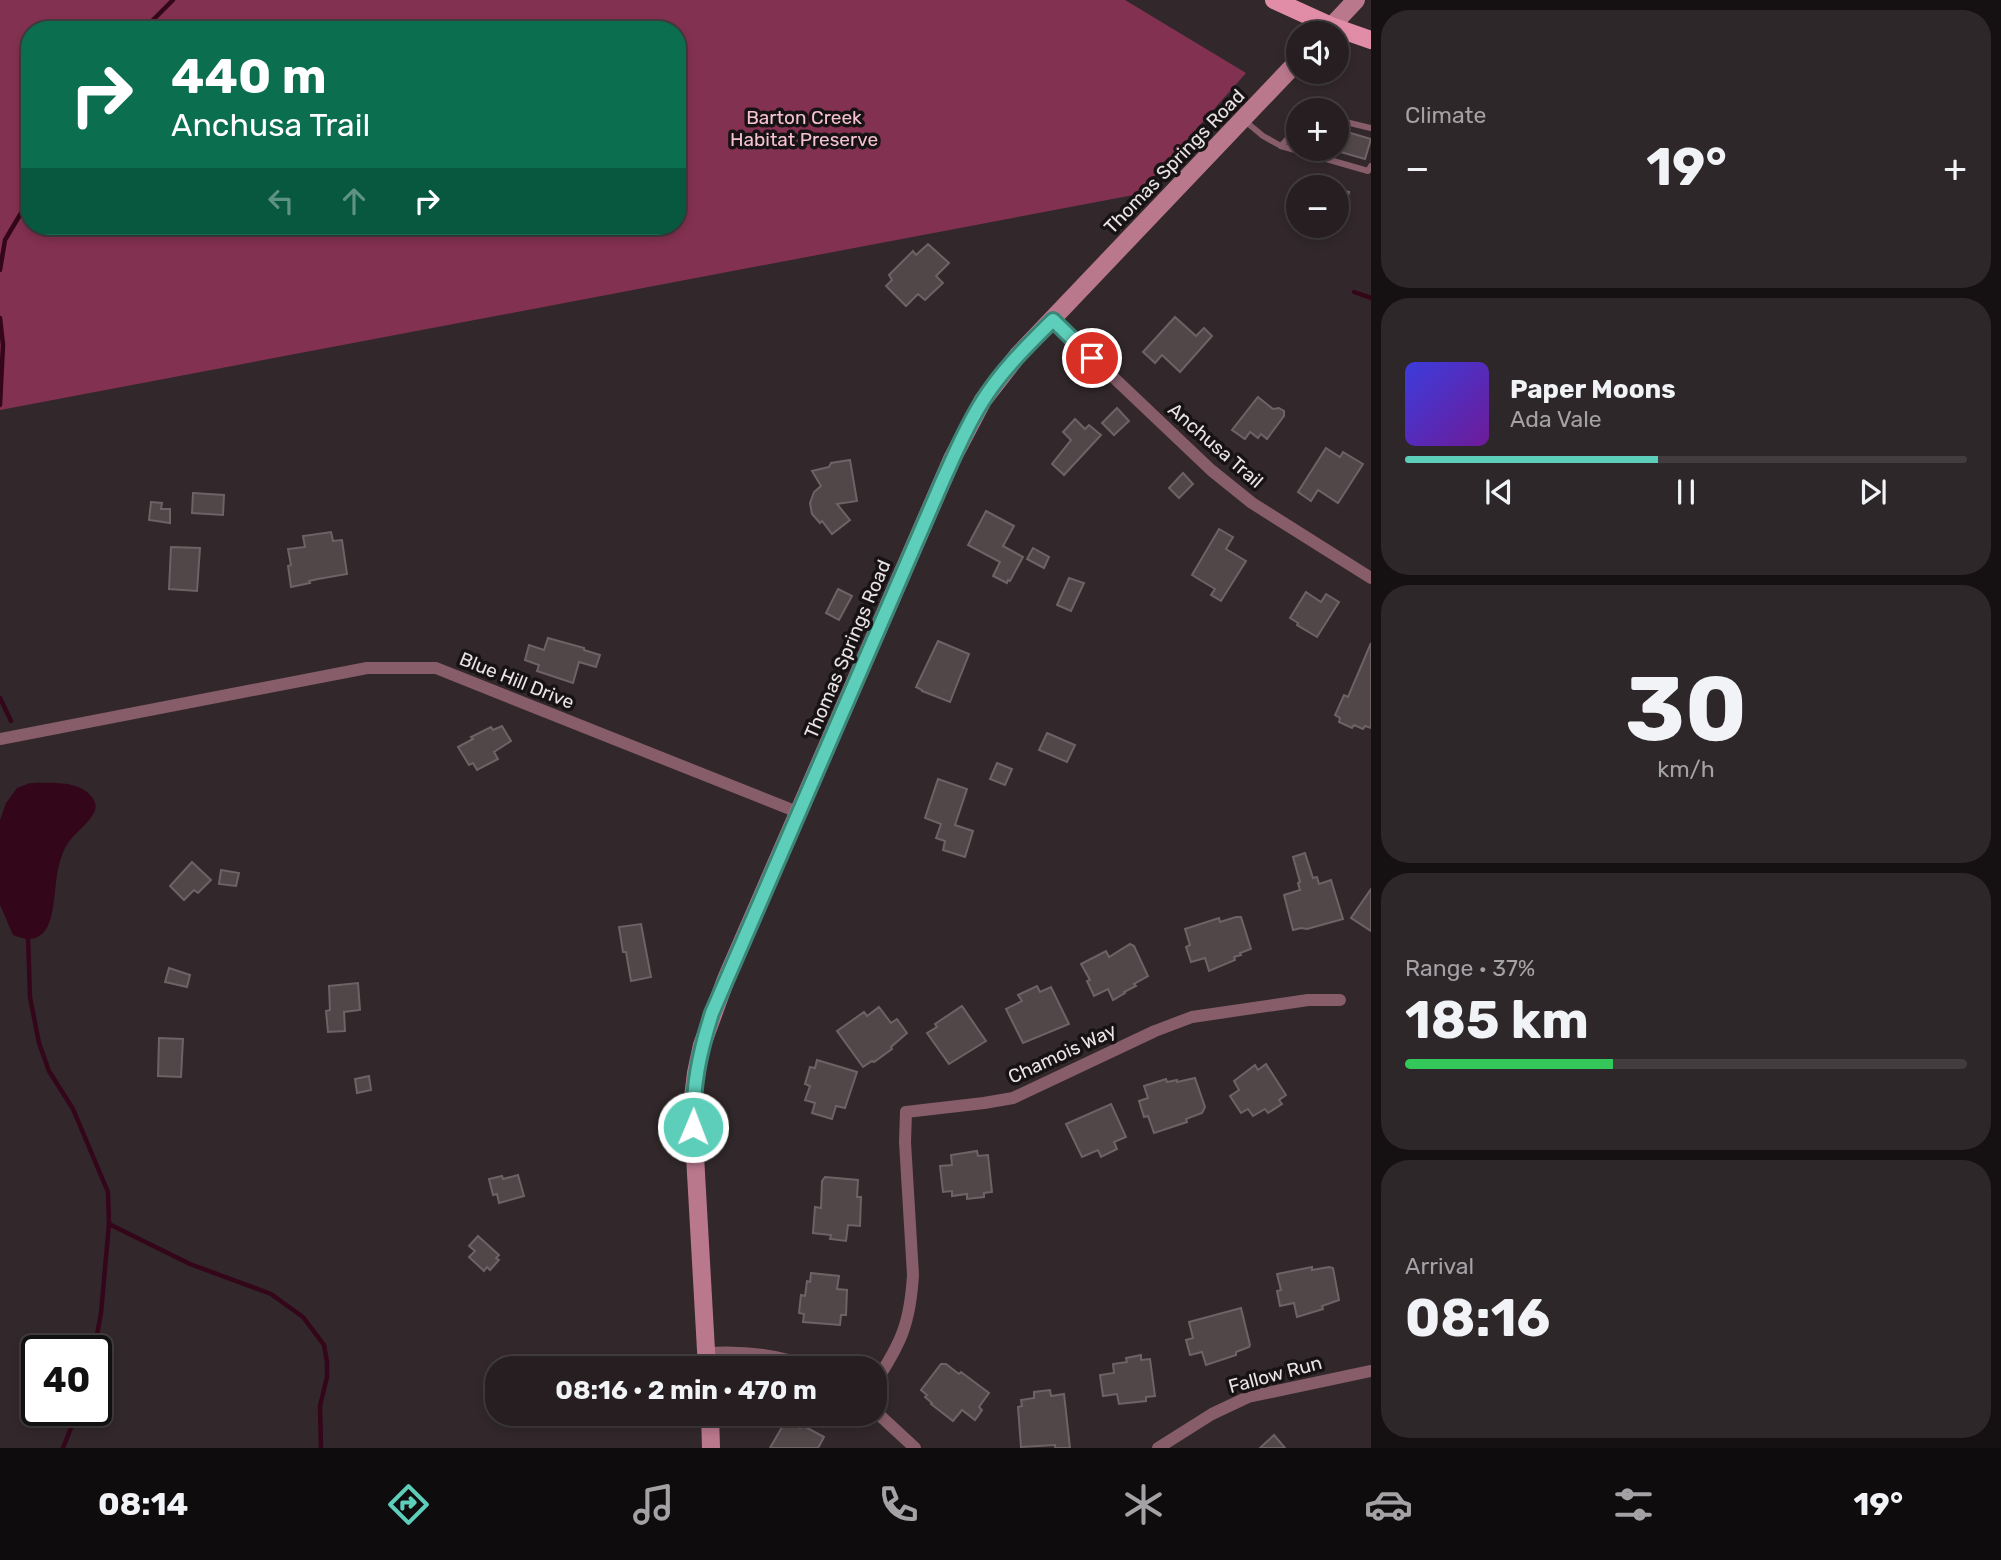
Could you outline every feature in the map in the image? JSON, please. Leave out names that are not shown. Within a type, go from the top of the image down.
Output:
[{"type":"main road","points":[[1274,0],[1312,21]]},
{"type":"main road","points":[[1349,35],[1371,40]]},
{"type":"street","points":[[1336,21],[1356,0]]},
{"type":"street","name":"Thomas Springs Road","points":[[707,1356],[693,1127],[696,1073],[702,1045],[712,1013],[953,459],[973,418],[997,380],[1018,355],[1286,74]]},
{"type":"street","name":"Anchusa Trail","points":[[1053,320],[1236,491],[1371,578]]},
{"type":"street","name":"Blue Hill Drive","points":[[0,739],[367,668],[436,668],[800,813]]},
{"type":"street","name":"Chamois Way","points":[[887,1365],[904,1332],[912,1292],[906,1112],[1013,1098],[1155,1031],[1192,1017],[1308,1000],[1340,1000]]},
{"type":"street","points":[[719,1356],[728,1352],[766,1356]]},
{"type":"street","name":"Fallow Run","points":[[1158,1448],[1212,1414],[1248,1397],[1370,1371]]},
{"type":"street","points":[[887,1422],[915,1448]]},
{"type":"street","points":[[710,1426],[711,1448]]},
{"type":"lane","points":[[1243,120],[1281,146],[1368,172],[1371,166]]},
{"type":"lane","points":[[1349,123],[1371,128]]},
{"type":"lane","points":[[1281,146],[1286,140]]},
{"type":"green space","name":"Barton Creek Habitat Preserve","points":[[0,0],[1125,0],[1246,73],[1139,194],[0,410]]},
{"type":"shaded area","points":[[30,783],[79,787],[91,796],[96,806],[92,816],[63,852],[47,927],[40,936],[28,939],[13,935],[0,905],[0,820],[6,803],[17,788]]},
{"type":"building","points":[[1349,133],[1371,139],[1365,159],[1349,154]]},
{"type":"building","points":[[928,244],[949,263],[936,276],[943,283],[925,300],[918,294],[906,306],[886,286],[892,280],[889,275],[913,251],[916,255]]},
{"type":"building","points":[[1175,317],[1196,336],[1204,328],[1212,336],[1180,372],[1162,355],[1155,363],[1143,352]]},
{"type":"building","points":[[1258,397],[1273,409],[1284,411],[1284,416],[1267,439],[1261,434],[1258,438],[1250,432],[1245,439],[1232,430]]},
{"type":"building","points":[[1117,408],[1129,421],[1114,435],[1102,423]]},
{"type":"building","points":[[1075,419],[1085,429],[1089,425],[1101,435],[1064,475],[1052,464],[1071,440],[1063,432]]},
{"type":"building","points":[[1326,448],[1340,457],[1343,452],[1363,464],[1338,503],[1318,490],[1311,501],[1298,492]]},
{"type":"building","points":[[850,460],[857,501],[837,504],[850,520],[832,534],[822,521],[820,523],[812,514],[810,503],[814,492],[821,486],[812,471],[829,467],[831,463]]},
{"type":"building","points":[[1183,473],[1193,484],[1179,498],[1169,488]]},
{"type":"building","points":[[193,493],[224,495],[223,515],[192,513]]},
{"type":"building","points":[[151,502],[162,503],[161,509],[170,509],[170,523],[149,520]]},
{"type":"building","points":[[986,511],[1014,526],[1003,546],[1023,557],[1007,583],[993,576],[1000,562],[968,545]]},
{"type":"building","points":[[1219,529],[1233,537],[1226,549],[1246,561],[1221,601],[1211,595],[1215,589],[1192,575]]},
{"type":"building","points":[[331,532],[333,541],[342,540],[347,574],[291,587],[288,549],[305,547],[303,536]]},
{"type":"building","points":[[171,547],[200,548],[197,591],[169,589]]},
{"type":"building","points":[[1033,548],[1049,557],[1044,568],[1027,559]]},
{"type":"building","points":[[1069,578],[1084,583],[1071,611],[1057,605]]},
{"type":"building","points":[[838,589],[852,596],[839,620],[826,613]]},
{"type":"building","points":[[1306,592],[1321,602],[1326,594],[1339,602],[1317,637],[1290,618]]},
{"type":"building","points":[[548,638],[600,655],[596,667],[579,662],[573,683],[537,671],[539,665],[525,660],[529,645],[544,650]]},
{"type":"building","points":[[938,641],[969,654],[950,702],[916,687]]},
{"type":"building","points":[[1371,643],[1371,728],[1365,726],[1363,729],[1354,725],[1352,728],[1339,722],[1340,718],[1335,715],[1344,695],[1348,697]]},
{"type":"building","points":[[502,726],[511,741],[494,752],[498,759],[477,770],[473,763],[469,765],[458,747],[491,727],[493,730]]},
{"type":"building","points":[[1047,733],[1075,745],[1067,762],[1039,750]]},
{"type":"building","points":[[997,763],[1012,769],[1005,785],[990,779]]},
{"type":"building","points":[[938,779],[967,789],[955,825],[973,831],[965,857],[943,850],[945,841],[936,838],[941,824],[925,818]]},
{"type":"building","points":[[1305,853],[1313,878],[1317,877],[1319,884],[1331,880],[1343,919],[1293,930],[1284,895],[1300,890],[1293,857]]},
{"type":"building","points":[[192,862],[211,880],[198,893],[194,890],[184,900],[170,886]]},
{"type":"building","points":[[221,870],[239,873],[236,886],[219,884]]},
{"type":"building","points":[[1371,889],[1371,931],[1351,918]]},
{"type":"building","points":[[1241,917],[1251,949],[1234,957],[1235,960],[1209,971],[1205,958],[1191,962],[1186,947],[1190,945],[1185,929],[1219,918],[1220,922]]},
{"type":"building","points":[[641,924],[651,977],[631,981],[619,927]]},
{"type":"building","points":[[1130,944],[1134,946],[1148,976],[1113,1000],[1108,989],[1094,996],[1087,981],[1090,980],[1081,964],[1106,951],[1109,957]]},
{"type":"building","points":[[169,968],[190,975],[187,987],[165,982]]},
{"type":"building","points":[[358,983],[360,1010],[344,1012],[345,1031],[328,1032],[326,1011],[330,1010],[329,986]]},
{"type":"building","points":[[1037,986],[1040,992],[1051,987],[1069,1024],[1023,1043],[1006,1009],[1022,1001],[1018,995]]},
{"type":"building","points":[[962,1006],[986,1041],[949,1064],[927,1033],[937,1027],[935,1024]]},
{"type":"building","points":[[879,1007],[891,1023],[897,1019],[907,1033],[892,1049],[863,1067],[837,1031],[864,1012],[867,1016]]},
{"type":"building","points":[[159,1038],[183,1039],[181,1077],[158,1076]]},
{"type":"building","points":[[817,1060],[857,1072],[845,1108],[836,1106],[832,1119],[812,1113],[815,1103],[805,1100],[810,1086],[805,1084],[810,1067],[815,1068]]},
{"type":"building","points":[[1266,1064],[1286,1095],[1279,1100],[1282,1104],[1268,1113],[1265,1109],[1253,1116],[1248,1109],[1241,1113],[1230,1096],[1239,1090],[1234,1081],[1255,1065],[1258,1070]]},
{"type":"building","points":[[369,1076],[371,1090],[357,1093],[355,1079]]},
{"type":"building","points":[[1195,1078],[1205,1107],[1202,1113],[1186,1119],[1187,1122],[1154,1133],[1148,1116],[1144,1117],[1139,1101],[1148,1098],[1144,1086],[1166,1079],[1167,1082],[1177,1082]]},
{"type":"building","points":[[1111,1104],[1126,1137],[1114,1142],[1117,1149],[1101,1157],[1098,1150],[1082,1157],[1066,1124]]},
{"type":"building","points":[[977,1151],[978,1156],[988,1155],[992,1192],[984,1193],[984,1197],[967,1199],[967,1194],[952,1196],[952,1191],[943,1192],[940,1166],[952,1165],[951,1155]]},
{"type":"building","points":[[518,1175],[524,1196],[499,1203],[497,1194],[493,1195],[489,1179]]},
{"type":"building","points":[[825,1177],[858,1180],[857,1197],[861,1197],[860,1226],[848,1225],[846,1241],[830,1239],[831,1235],[813,1233],[815,1207],[821,1208],[822,1181]]},
{"type":"building","points":[[478,1236],[499,1255],[496,1258],[499,1260],[490,1270],[487,1267],[484,1271],[469,1257],[475,1251],[469,1246]]},
{"type":"building","points":[[1312,1267],[1312,1270],[1333,1268],[1339,1300],[1322,1306],[1323,1309],[1297,1317],[1294,1303],[1280,1306],[1277,1291],[1281,1290],[1277,1274]]},
{"type":"building","points":[[811,1273],[839,1276],[837,1289],[847,1290],[846,1315],[841,1315],[840,1325],[803,1322],[804,1314],[799,1313],[801,1295],[805,1296]]},
{"type":"building","points":[[1241,1308],[1249,1347],[1236,1352],[1236,1355],[1206,1365],[1202,1352],[1190,1355],[1186,1340],[1193,1338],[1189,1322]]},
{"type":"building","points":[[1141,1355],[1141,1360],[1150,1359],[1155,1396],[1146,1397],[1146,1401],[1119,1404],[1117,1394],[1103,1396],[1100,1375],[1114,1373],[1113,1364],[1127,1362],[1126,1358]]},
{"type":"building","points":[[941,1364],[946,1364],[959,1374],[961,1372],[989,1393],[979,1407],[982,1410],[975,1420],[962,1410],[953,1421],[925,1397],[927,1395],[921,1390]]},
{"type":"building","points":[[1050,1390],[1051,1396],[1064,1394],[1070,1448],[1055,1448],[1055,1445],[1021,1447],[1018,1407],[1022,1406],[1021,1400],[1034,1398],[1034,1392]]},
{"type":"building","points":[[783,1426],[804,1426],[824,1437],[818,1448],[770,1448]]},
{"type":"building","points":[[1274,1435],[1285,1448],[1260,1448]]},
{"type":"waterway","points":[[152,21],[173,0]]},
{"type":"waterway","points":[[0,270],[5,240],[21,213]]},
{"type":"waterway","points":[[1354,292],[1371,298]]},
{"type":"waterway","points":[[0,318],[3,345],[0,405]]},
{"type":"waterway","points":[[0,698],[11,721]]},
{"type":"waterway","points":[[28,936],[30,997],[39,1043],[49,1071],[73,1109],[108,1192],[109,1224],[97,1335]]},
{"type":"waterway","points":[[109,1224],[190,1264],[271,1294],[303,1317],[324,1345],[327,1362],[327,1377],[320,1406],[321,1448]]},
{"type":"waterway","points":[[63,1448],[72,1426]]},
{"type":"route","points":[[693,1127],[696,1073],[712,1013],[961,440],[997,380],[1053,320],[1092,358]]}]
